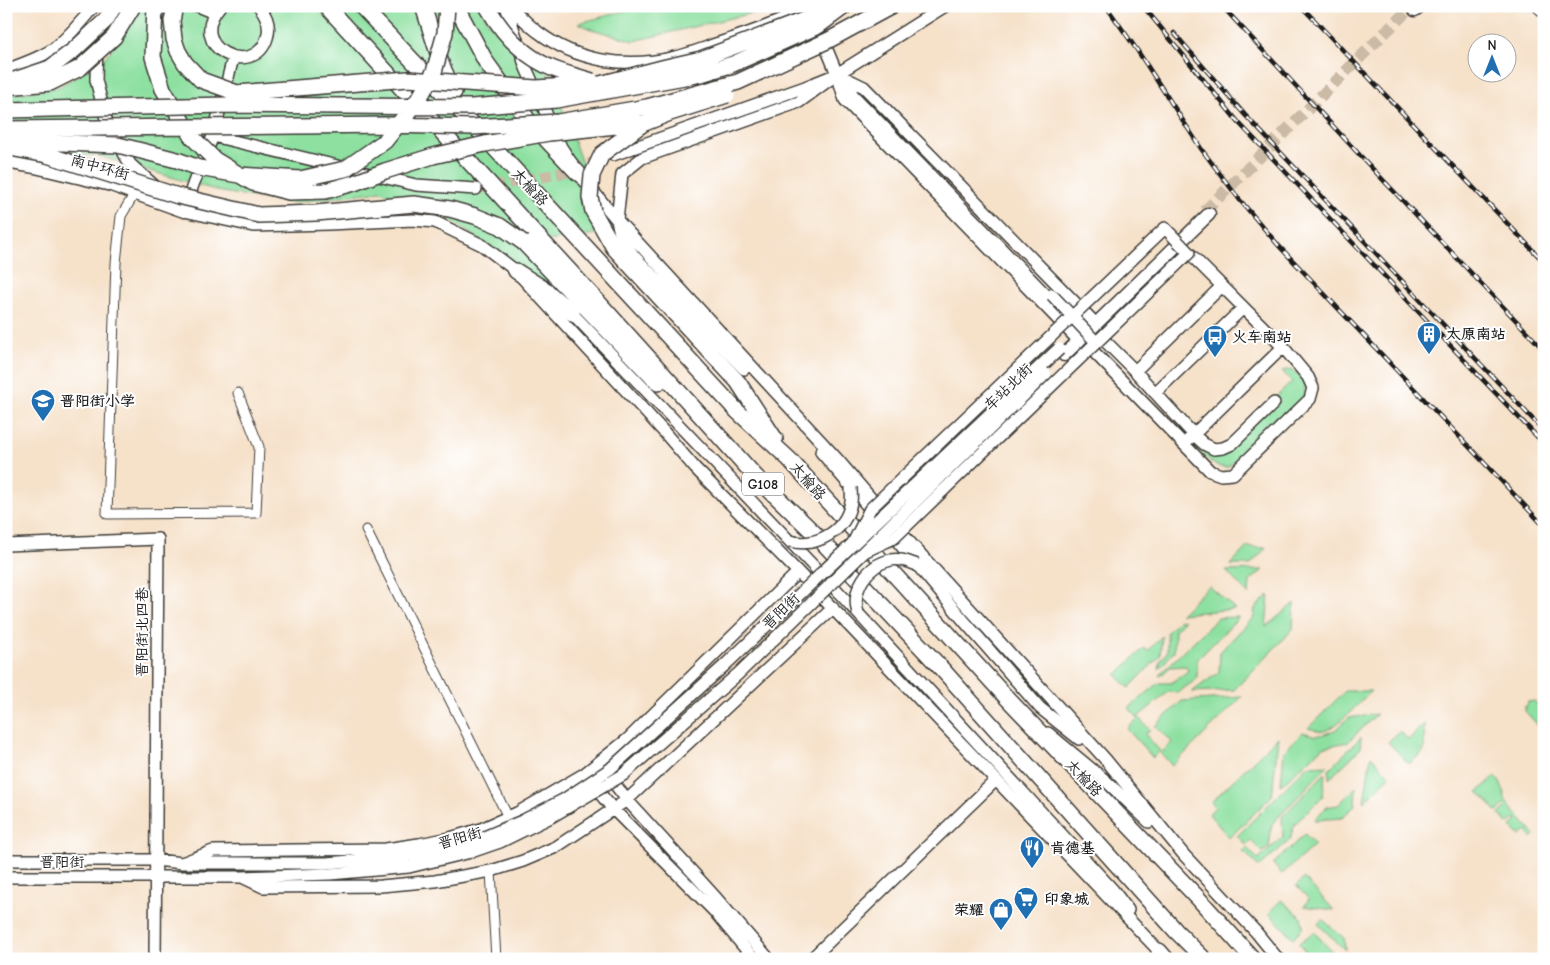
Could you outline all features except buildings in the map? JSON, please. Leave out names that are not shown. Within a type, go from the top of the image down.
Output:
[{"type":"highway","points":[[6,83],[50,68],[74,50],[106,20],[114,6]]},
{"type":"highway","points":[[6,87],[50,83],[80,68],[114,37],[133,6]]},
{"type":"highway","points":[[155,6],[154,57],[163,89],[191,136],[215,160],[253,183],[289,192],[325,191],[433,156],[485,144],[549,133],[645,122],[726,96],[875,27],[898,6]]},
{"type":"highway","points":[[175,6],[172,21],[174,40],[185,63],[201,80],[237,93],[408,79],[536,88],[600,84],[701,60],[840,6]]},
{"type":"highway","name":"太榆路","points":[[361,6],[737,411],[789,459],[1006,697],[1253,957]]},
{"type":"highway","points":[[424,6],[442,66],[465,116]]},
{"type":"highway","points":[[6,141],[118,145],[177,160],[199,168],[239,175],[300,179],[345,169],[385,141],[420,97],[434,72],[445,33],[446,6]]},
{"type":"highway","points":[[456,6],[486,62],[528,120],[578,173]]},
{"type":"highway","points":[[486,6],[498,26],[524,52],[547,67],[600,84]]},
{"type":"highway","points":[[6,110],[227,105],[472,107],[556,100],[701,74],[733,64],[818,26],[845,6]]},
{"type":"highway","points":[[6,129],[391,125],[472,127],[558,122],[647,107],[738,82],[829,40],[892,6]]},
{"type":"highway","name":"太榆路","points":[[327,9],[580,282],[756,477],[814,533],[941,668],[1176,931],[1204,959]]},
{"type":"highway","points":[[645,122],[602,154],[592,175],[590,197],[593,211],[614,248],[738,382],[789,459]]},
{"type":"highway","points":[[6,148],[47,155],[178,196],[258,215],[316,214],[414,204],[450,209],[500,226],[524,243],[658,383],[756,477]]},
{"type":"highway","points":[[516,271],[544,289],[572,314]]},
{"type":"highway","points":[[1176,931],[1199,959]]},
{"type":"main road","points":[[6,70],[55,48],[82,22],[94,6]]},
{"type":"main road","points":[[106,6],[97,41],[96,80],[107,123],[130,164],[184,211],[253,226],[413,220],[435,222],[482,245],[516,271],[695,468],[833,608],[1162,955]]},
{"type":"main road","points":[[197,6],[217,10],[210,22],[212,40],[217,48],[233,58],[243,58],[252,55],[260,50],[266,42],[269,22],[259,6]]},
{"type":"main road","points":[[506,6],[526,68],[561,147],[578,173],[617,220],[838,460],[910,545],[1106,760],[1184,855]]},
{"type":"main road","points":[[510,6],[537,32],[565,49],[594,60],[626,63],[675,57],[745,34],[809,7],[837,74],[845,100],[1078,336],[1099,346],[1135,371],[1204,444],[1214,449],[1232,444],[1274,403]]},
{"type":"main road","points":[[945,6],[837,74],[799,102],[642,158],[622,174],[617,220],[622,238],[634,256],[787,411],[917,566],[1040,708],[1106,760]]},
{"type":"main road","points":[[184,211],[213,136],[233,58]]},
{"type":"main road","points":[[837,74],[853,95],[896,136],[1070,318],[1078,336]]},
{"type":"main road","points":[[613,155],[837,74],[864,87],[1094,321]]},
{"type":"main road","points":[[213,136],[416,185],[476,189]]},
{"type":"main road","name":"南中环街","points":[[6,162],[111,185],[184,211]]},
{"type":"main road","points":[[856,550],[886,529],[1078,336],[1207,212]]},
{"type":"main road","points":[[856,550],[870,509],[1165,228],[1282,347],[1308,377],[1313,388],[1310,399],[1233,474],[1221,475],[1210,470],[1183,444],[1099,346]]},
{"type":"main road","points":[[826,579],[856,550],[886,529],[1099,346],[1192,256]]},
{"type":"main road","points":[[1135,371],[1222,286]]},
{"type":"main road","points":[[1155,392],[1244,308]]},
{"type":"main road","points":[[572,314],[790,541],[973,737],[1113,890],[1162,955]]},
{"type":"main road","points":[[1183,444],[1282,347]]},
{"type":"main road","points":[[790,541],[800,544],[814,542],[840,527],[852,501],[851,487]]},
{"type":"main road","name":"晋阳街北四巷","points":[[6,545],[158,539],[155,959]]},
{"type":"main road","points":[[858,613],[856,605],[858,588],[875,567],[891,560],[903,560],[917,566]]},
{"type":"main road","points":[[182,863],[213,851],[386,849],[450,838],[517,813],[584,774],[628,739],[798,572]]},
{"type":"main road","name":"晋阳街","points":[[6,877],[242,877],[330,874],[409,867],[470,848],[563,800],[610,769],[724,666],[826,579]]},
{"type":"main road","points":[[242,877],[263,887],[381,886],[435,881],[491,871],[556,847],[626,800],[833,608]]},
{"type":"main road","points":[[1006,697],[1106,781],[1184,855],[1256,932],[1278,959]]},
{"type":"main road","points":[[598,763],[626,800],[769,959]]},
{"type":"main road","points":[[584,774],[613,809],[714,911],[754,959]]},
{"type":"main road","points":[[811,959],[996,780]]},
{"type":"main road","name":"晋阳街","points":[[6,860],[156,860],[182,863],[326,864],[470,848]]},
{"type":"street","points":[[1536,6],[1544,14]]},
{"type":"street","points":[[135,193],[121,216],[116,263],[107,514],[256,513],[259,447],[238,393]]},
{"type":"street","points":[[366,530],[508,817]]},
{"type":"street","points":[[491,871],[496,959]]},
{"type":"green space","points":[[139,6],[479,6],[489,23],[515,52],[550,74],[585,172],[596,234],[533,243],[559,293],[450,220],[381,191],[292,203],[222,192],[96,155],[12,157],[6,95],[59,87],[103,60],[137,16]]},
{"type":"green space","points":[[643,6],[754,6],[756,12],[634,41],[588,28],[579,23]]},
{"type":"green space","points":[[1287,370],[1296,373],[1303,380],[1305,388],[1302,398],[1228,467],[1219,467],[1212,463],[1200,451],[1203,448],[1216,453],[1292,382],[1282,371]]},
{"type":"green space","points":[[1247,547],[1266,548],[1250,565],[1230,565]]},
{"type":"green space","points":[[1263,570],[1250,581],[1249,595],[1226,571]]},
{"type":"green space","points":[[1209,586],[1235,609],[1180,614]]},
{"type":"green space","points":[[1269,595],[1266,627],[1294,603],[1293,629],[1234,690],[1192,692],[1219,672],[1220,652],[1254,617],[1255,608]]},
{"type":"green space","points":[[1239,617],[1197,660],[1197,679],[1177,693],[1168,692],[1138,717],[1150,730],[1145,734],[1160,751],[1153,758],[1127,729],[1138,718],[1129,708],[1159,683],[1171,683],[1188,671],[1186,666],[1170,667],[1161,676],[1159,675],[1218,618]]},
{"type":"green space","points":[[1179,620],[1185,620],[1175,630],[1174,651],[1159,669],[1160,661],[1167,652],[1167,632]]},
{"type":"green space","points":[[1162,636],[1160,656],[1129,688],[1116,675],[1144,648],[1148,651]]},
{"type":"green space","points":[[1345,691],[1371,691],[1349,714],[1330,729],[1318,731],[1308,728]]},
{"type":"green space","points":[[1242,697],[1172,766],[1161,753],[1172,742],[1155,726],[1182,701]]},
{"type":"green space","points":[[1534,701],[1544,710],[1544,732],[1525,711],[1525,706],[1528,702]]},
{"type":"green space","points":[[1377,714],[1348,742],[1323,747],[1281,785],[1284,751],[1303,732],[1315,736],[1325,734],[1337,729],[1348,718]]},
{"type":"green space","points":[[1424,724],[1424,751],[1409,764],[1388,742],[1400,731],[1408,740]]},
{"type":"green space","points":[[1278,737],[1272,796],[1229,838],[1209,814],[1215,807],[1211,802]]},
{"type":"green space","points":[[1361,737],[1360,749],[1329,779],[1329,769]]},
{"type":"green space","points":[[1371,756],[1390,776],[1364,802]]},
{"type":"green space","points":[[1328,765],[1272,824],[1269,847],[1262,852],[1251,841],[1246,845],[1237,836],[1307,766]]},
{"type":"green space","points":[[1325,773],[1323,796],[1294,825],[1290,840],[1259,867],[1243,851],[1247,848],[1258,859],[1283,837],[1282,817]]},
{"type":"green space","points":[[1495,776],[1501,784],[1505,799],[1510,807],[1535,835],[1532,838],[1526,831],[1520,836],[1511,827],[1517,820],[1516,818],[1508,824],[1499,814],[1506,807],[1504,805],[1497,812],[1478,792]]},
{"type":"green space","points":[[1356,787],[1355,805],[1342,818],[1314,820],[1326,807],[1338,805]]},
{"type":"green space","points":[[1305,834],[1315,845],[1282,874],[1273,864]]},
{"type":"green space","points":[[1304,878],[1334,910],[1304,906],[1309,899],[1296,886]]},
{"type":"green space","points":[[1281,900],[1301,917],[1303,927],[1293,938],[1269,913]]},
{"type":"green space","points":[[1322,919],[1344,938],[1345,950],[1318,924]]},
{"type":"green space","points":[[1314,932],[1337,957],[1335,959],[1311,959],[1299,943]]},
{"type":"tunnel","points":[[1205,211],[1411,7]]},
{"type":"tunnel","points":[[476,189],[568,172],[602,159]]},
{"type":"railway","points":[[1106,6],[1202,150],[1239,199],[1279,246],[1544,526]]},
{"type":"railway","points":[[1143,6],[1239,123],[1544,444]]},
{"type":"railway","points":[[1222,6],[1544,350]]},
{"type":"railway","points":[[1301,6],[1544,262]]},
{"type":"railway","points":[[1174,33],[1245,115],[1544,431]]},
{"type":"place","name":"太原南站","points":[[1429,355]]},
{"type":"place","name":"火车南站","points":[[1215,358]]},
{"type":"place","name":"晋阳街小学","points":[[43,422]]},
{"type":"place","name":"肯德基","points":[[1032,869]]},
{"type":"place","name":"印象城","points":[[1026,920]]},
{"type":"place","name":"荣耀","points":[[1001,931]]}]
